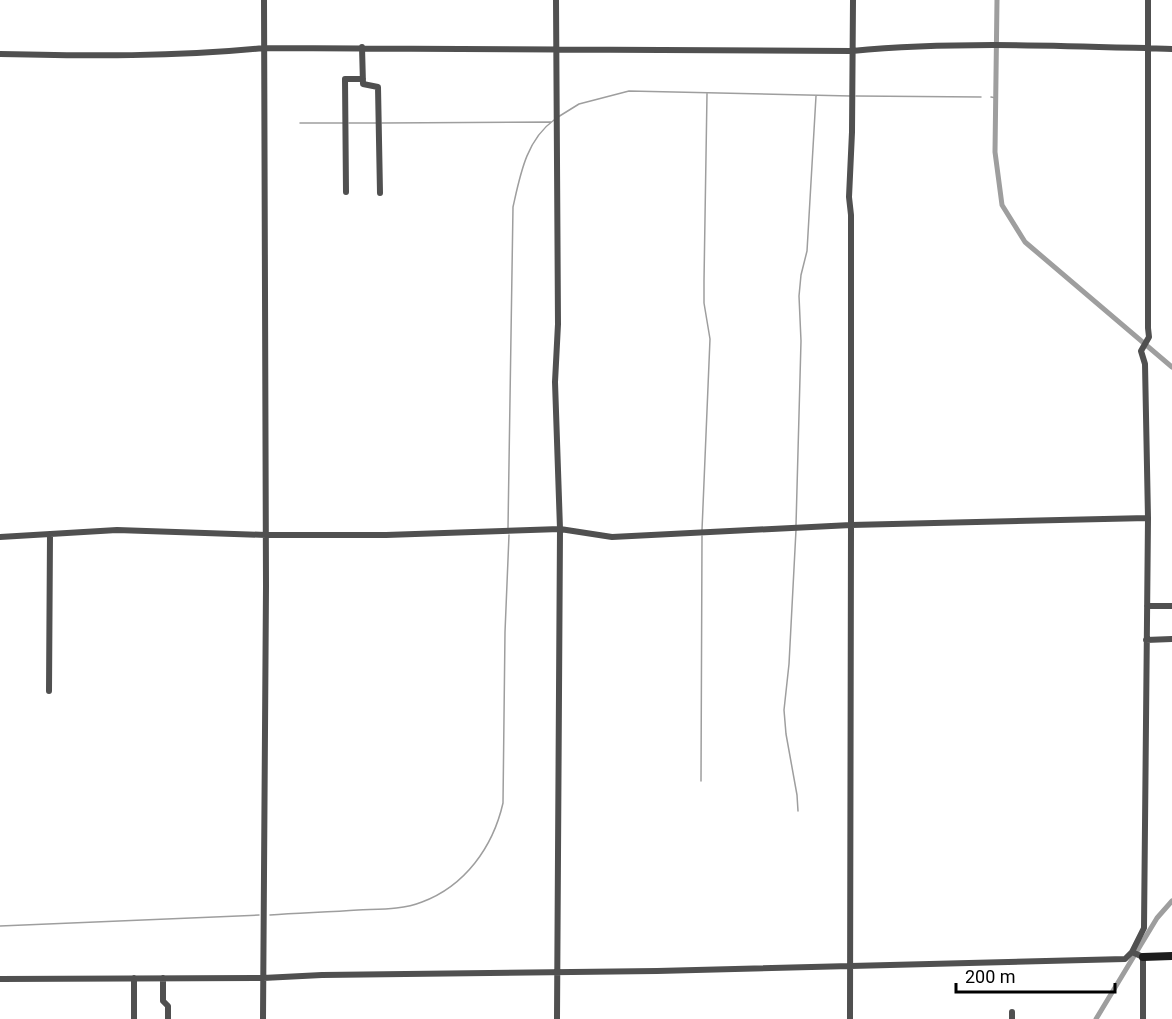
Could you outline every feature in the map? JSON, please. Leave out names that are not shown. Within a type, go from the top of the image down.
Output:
[{"type":"street","points":[[263,1019],[266,536],[264,0]]},
{"type":"street","points":[[556,0],[558,324],[555,382],[560,529],[557,1019]]},
{"type":"street","points":[[849,1019],[851,215],[849,197],[853,0]]},
{"type":"street","points":[[0,979],[263,978],[322,975],[558,973],[1125,959],[1132,952],[1144,928],[1148,518],[1145,364],[1141,351],[1148,342],[1148,0]]},
{"type":"street","points":[[0,54],[134,54],[264,48],[362,47],[852,51],[908,46],[1007,45],[1172,49]]},
{"type":"street","points":[[362,47],[363,84],[378,87],[380,193]]},
{"type":"street","points":[[346,192],[345,79],[363,79]]},
{"type":"street","points":[[0,537],[117,530],[266,536],[386,536],[560,529],[612,537],[851,525],[1148,518]]},
{"type":"street","points":[[49,691],[50,534]]},
{"type":"street","points":[[1147,606],[1172,606]]},
{"type":"street","points":[[1146,640],[1172,639]]},
{"type":"street","points":[[1132,952],[1141,956],[1172,956]]},
{"type":"street","points":[[1141,956],[1143,1019]]},
{"type":"street","points":[[134,978],[134,1019]]},
{"type":"street","points":[[163,978],[163,1001],[168,1006],[168,1019]]},
{"type":"waterway","points":[[997,0],[995,152],[1002,205],[1025,242],[1172,367]]},
{"type":"waterway","points":[[558,117],[579,104],[629,91],[851,96]]},
{"type":"waterway","points":[[702,530],[710,339],[704,303],[707,94]]},
{"type":"waterway","points":[[796,525],[801,341],[799,296],[807,251],[816,96]]},
{"type":"waterway","points":[[856,96],[981,97]]},
{"type":"waterway","points":[[991,97],[996,98]]},
{"type":"waterway","points":[[508,528],[513,207],[522,171],[531,148],[544,128],[554,120]]},
{"type":"waterway","points":[[382,123],[551,122]]},
{"type":"waterway","points":[[300,123],[344,123]]},
{"type":"waterway","points":[[349,123],[377,123]]},
{"type":"waterway","points":[[796,530],[789,664],[784,710],[798,811]]},
{"type":"waterway","points":[[270,915],[390,909],[414,905],[451,886],[475,863],[484,849],[492,835],[503,803],[505,632],[509,535]]},
{"type":"waterway","points":[[701,781],[702,536]]},
{"type":"waterway","points":[[1096,1019],[1157,918],[1172,901]]},
{"type":"waterway","points":[[0,926],[259,915]]}]
